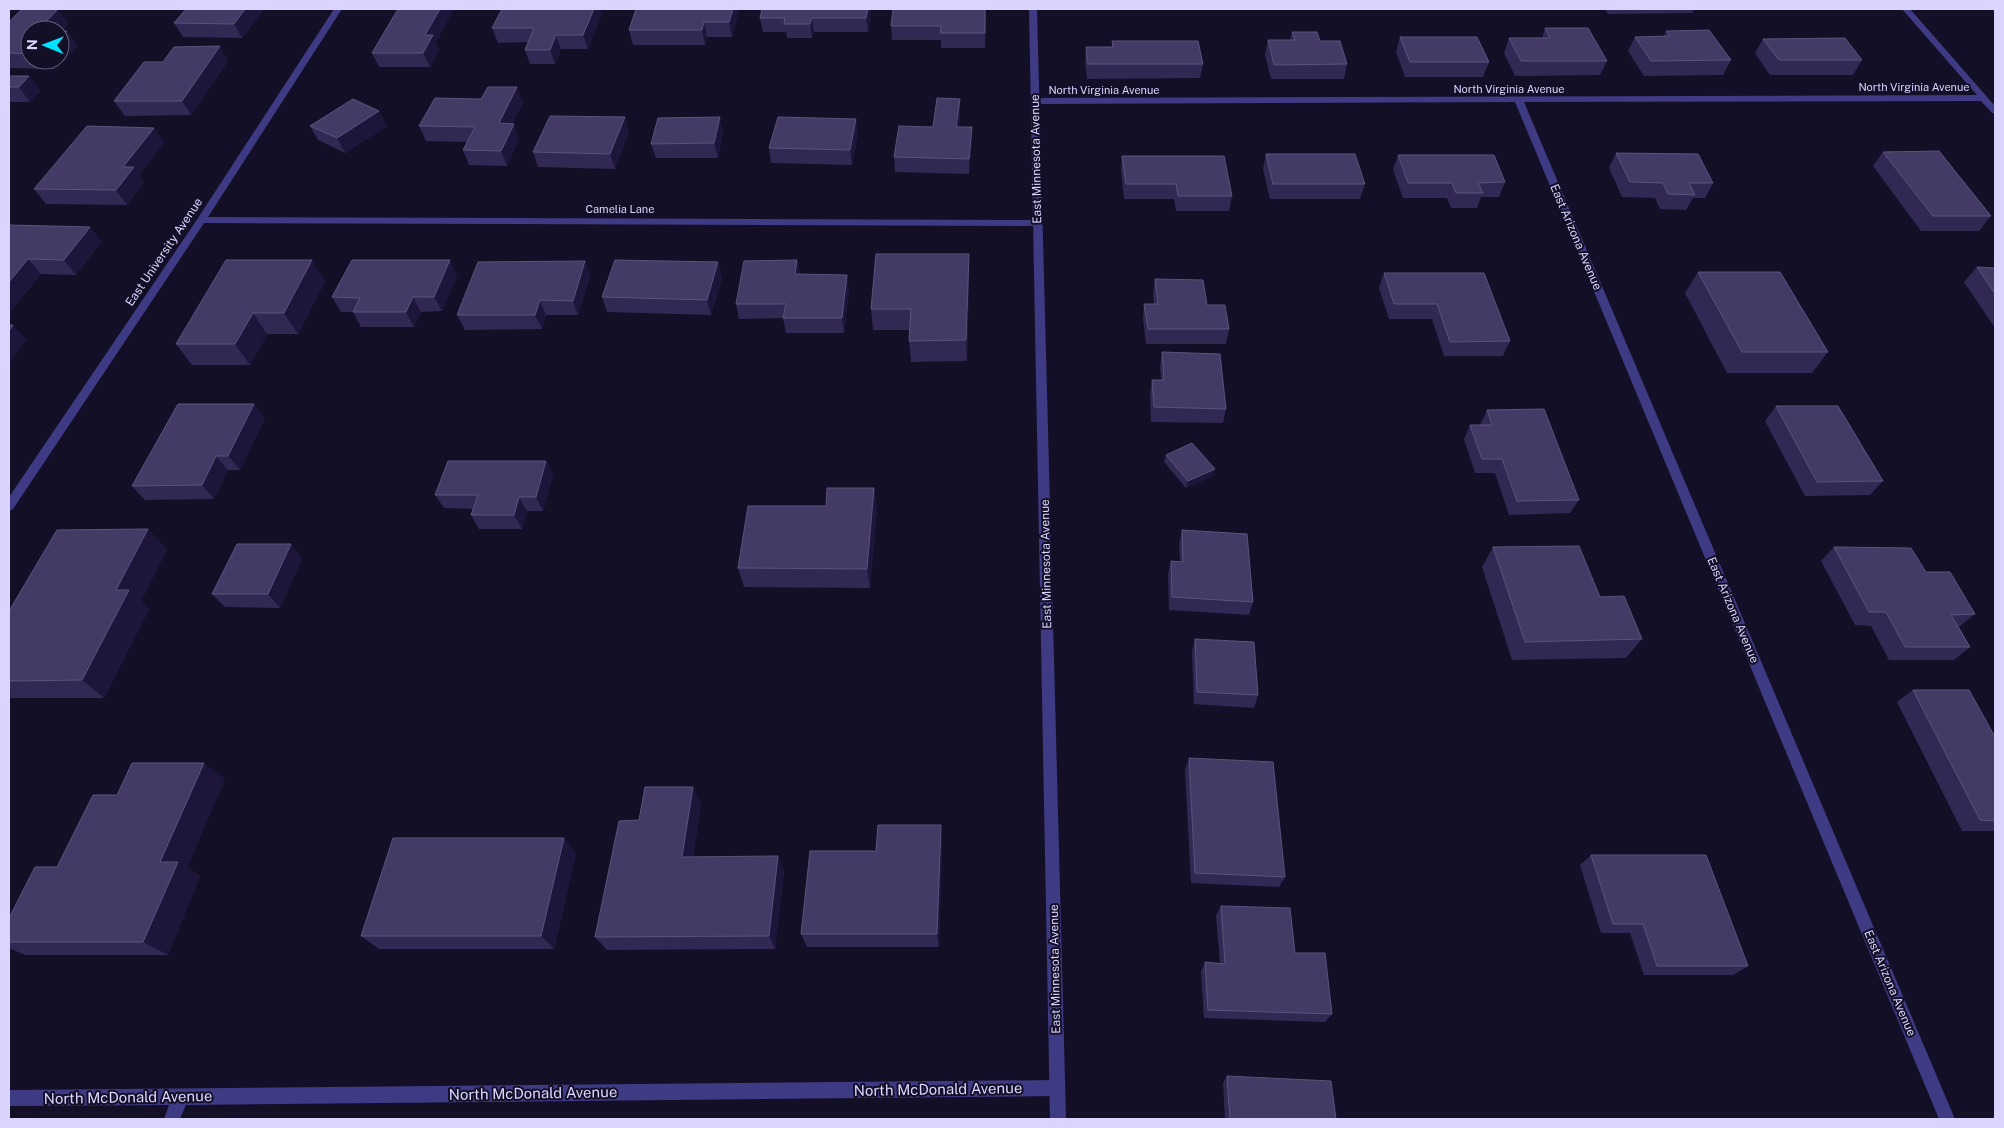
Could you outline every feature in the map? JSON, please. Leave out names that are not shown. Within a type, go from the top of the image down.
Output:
[{"type":"street","name":"East University Avenue","points":[[9,506],[201,220],[338,9]]},
{"type":"street","name":"East Minnesota Avenue","points":[[1033,9],[1058,1119]]},
{"type":"street","points":[[1906,9],[1995,111]]},
{"type":"street","name":"North Virginia Avenue","points":[[1035,102],[1984,98]]},
{"type":"street","name":"East Arizona Avenue","points":[[1519,101],[1947,1119]]},
{"type":"street","name":"Camelia Lane","points":[[201,220],[1038,224]]},
{"type":"street","name":"North McDonald Avenue","points":[[9,1098],[1057,1088]]},
{"type":"street","points":[[172,1119],[181,1096]]},
{"type":"building","points":[[22,9],[58,9],[48,20],[20,20],[20,54],[9,53],[9,22]]},
{"type":"building","points":[[186,9],[245,9],[234,24],[174,23]]},
{"type":"building","points":[[398,9],[440,9],[425,35],[433,35],[423,53],[372,53]]},
{"type":"building","points":[[502,9],[594,9],[583,35],[556,35],[550,50],[525,50],[534,28],[492,28]]},
{"type":"building","points":[[636,9],[733,9],[729,22],[704,22],[702,30],[629,30]]},
{"type":"building","points":[[762,9],[868,9],[866,18],[812,18],[810,24],[784,24],[785,18],[760,18]]},
{"type":"building","points":[[893,9],[985,9],[985,33],[940,33],[941,26],[891,26]]},
{"type":"building","points":[[1545,28],[1588,28],[1607,61],[1521,61],[1509,38],[1550,38]]},
{"type":"building","points":[[1709,30],[1731,60],[1651,61],[1635,37],[1670,36],[1666,31]]},
{"type":"building","points":[[1292,32],[1317,32],[1320,41],[1340,41],[1347,64],[1274,65],[1268,40],[1295,40]]},
{"type":"building","points":[[1400,37],[1477,37],[1489,62],[1410,62]]},
{"type":"building","points":[[1845,38],[1862,60],[1779,60],[1763,39]]},
{"type":"building","points":[[1112,41],[1198,41],[1203,64],[1088,64],[1086,47],[1113,47]]},
{"type":"building","points":[[220,46],[182,101],[114,101],[144,62],[163,62],[174,47]]},
{"type":"building","points":[[9,76],[29,76],[19,87],[9,87]]},
{"type":"building","points":[[488,87],[517,87],[499,123],[514,124],[501,151],[463,150],[475,127],[419,126],[435,98],[481,99]]},
{"type":"building","points":[[937,98],[960,99],[956,127],[972,127],[969,159],[894,157],[899,126],[933,127]]},
{"type":"building","points":[[353,99],[379,111],[337,138],[310,126]]},
{"type":"building","points":[[550,116],[625,117],[610,154],[533,152]]},
{"type":"building","points":[[720,117],[714,143],[651,144],[658,118]]},
{"type":"building","points":[[778,117],[856,119],[850,150],[769,148]]},
{"type":"building","points":[[87,126],[154,128],[123,167],[134,167],[116,190],[34,189]]},
{"type":"building","points":[[1939,151],[1991,216],[1933,216],[1883,152]]},
{"type":"building","points":[[1616,153],[1698,154],[1713,183],[1689,183],[1695,195],[1668,194],[1663,183],[1630,182]]},
{"type":"building","points":[[1266,154],[1355,154],[1365,184],[1273,184]]},
{"type":"building","points":[[1398,155],[1494,155],[1505,182],[1478,183],[1483,193],[1456,193],[1452,183],[1408,183]]},
{"type":"building","points":[[1122,156],[1224,156],[1232,196],[1178,196],[1176,184],[1126,184]]},
{"type":"building","points":[[9,225],[90,227],[64,260],[28,259],[9,282]]},
{"type":"building","points":[[876,254],[969,254],[966,340],[909,341],[911,309],[871,309]]},
{"type":"building","points":[[226,260],[312,260],[284,313],[253,313],[235,344],[176,344]]},
{"type":"building","points":[[352,260],[450,260],[434,297],[413,297],[406,312],[353,312],[360,298],[332,297]]},
{"type":"building","points":[[615,260],[718,262],[707,300],[602,297]]},
{"type":"building","points":[[797,260],[795,274],[847,275],[842,318],[783,318],[786,304],[736,304],[744,261]]},
{"type":"building","points":[[585,261],[573,301],[540,300],[535,315],[457,315],[478,262]]},
{"type":"building","points":[[1977,267],[1995,268],[1995,294]]},
{"type":"building","points":[[1698,272],[1780,272],[1828,352],[1742,352]]},
{"type":"building","points":[[1384,273],[1484,273],[1510,341],[1450,342],[1437,304],[1394,304]]},
{"type":"building","points":[[1155,279],[1203,280],[1207,305],[1225,305],[1229,329],[1148,329],[1144,304],[1158,304]]},
{"type":"building","points":[[1162,352],[1220,354],[1226,409],[1154,407],[1152,380],[1164,380]]},
{"type":"building","points":[[178,404],[254,404],[228,456],[216,456],[202,485],[132,486]]},
{"type":"building","points":[[1776,406],[1838,406],[1883,481],[1817,482]]},
{"type":"building","points":[[1544,409],[1579,500],[1517,501],[1502,459],[1482,459],[1470,425],[1492,425],[1487,410]]},
{"type":"building","points":[[1192,443],[1215,469],[1188,481],[1166,455]]},
{"type":"building","points":[[448,461],[546,461],[536,497],[519,497],[514,515],[471,515],[478,495],[435,495]]},
{"type":"building","points":[[827,488],[874,488],[867,569],[738,568],[748,506],[826,506]]},
{"type":"building","points":[[148,529],[116,590],[129,590],[82,680],[9,681],[9,611],[57,530]]},
{"type":"building","points":[[1182,530],[1247,534],[1253,602],[1172,597],[1171,561],[1183,562]]},
{"type":"building","points":[[237,544],[291,544],[268,594],[212,594]]},
{"type":"building","points":[[1579,546],[1600,597],[1624,596],[1642,639],[1525,642],[1493,547]]},
{"type":"building","points":[[1834,547],[1911,548],[1926,572],[1950,572],[1975,614],[1951,615],[1970,647],[1905,647],[1886,612],[1869,612]]},
{"type":"building","points":[[1195,639],[1254,642],[1258,695],[1197,692]]},
{"type":"building","points":[[1913,690],[1969,690],[1995,737],[1995,821],[1980,820]]},
{"type":"building","points":[[1189,758],[1273,762],[1285,877],[1195,873]]},
{"type":"building","points":[[132,763],[204,763],[160,862],[178,862],[143,942],[9,942],[9,918],[35,867],[57,867],[93,795],[117,795]]},
{"type":"building","points":[[645,787],[693,787],[682,857],[778,856],[769,936],[595,937],[619,821],[639,820]]},
{"type":"building","points":[[878,825],[941,825],[937,934],[801,934],[810,851],[876,851]]},
{"type":"building","points":[[393,838],[564,838],[541,936],[361,936]]},
{"type":"building","points":[[1591,855],[1706,855],[1748,966],[1657,966],[1643,924],[1613,924]]},
{"type":"building","points":[[1221,906],[1290,908],[1295,953],[1325,953],[1332,1014],[1208,1010],[1205,962],[1225,964]]},
{"type":"building","points":[[1227,1076],[1331,1081],[1336,1119],[1230,1119]]}]
